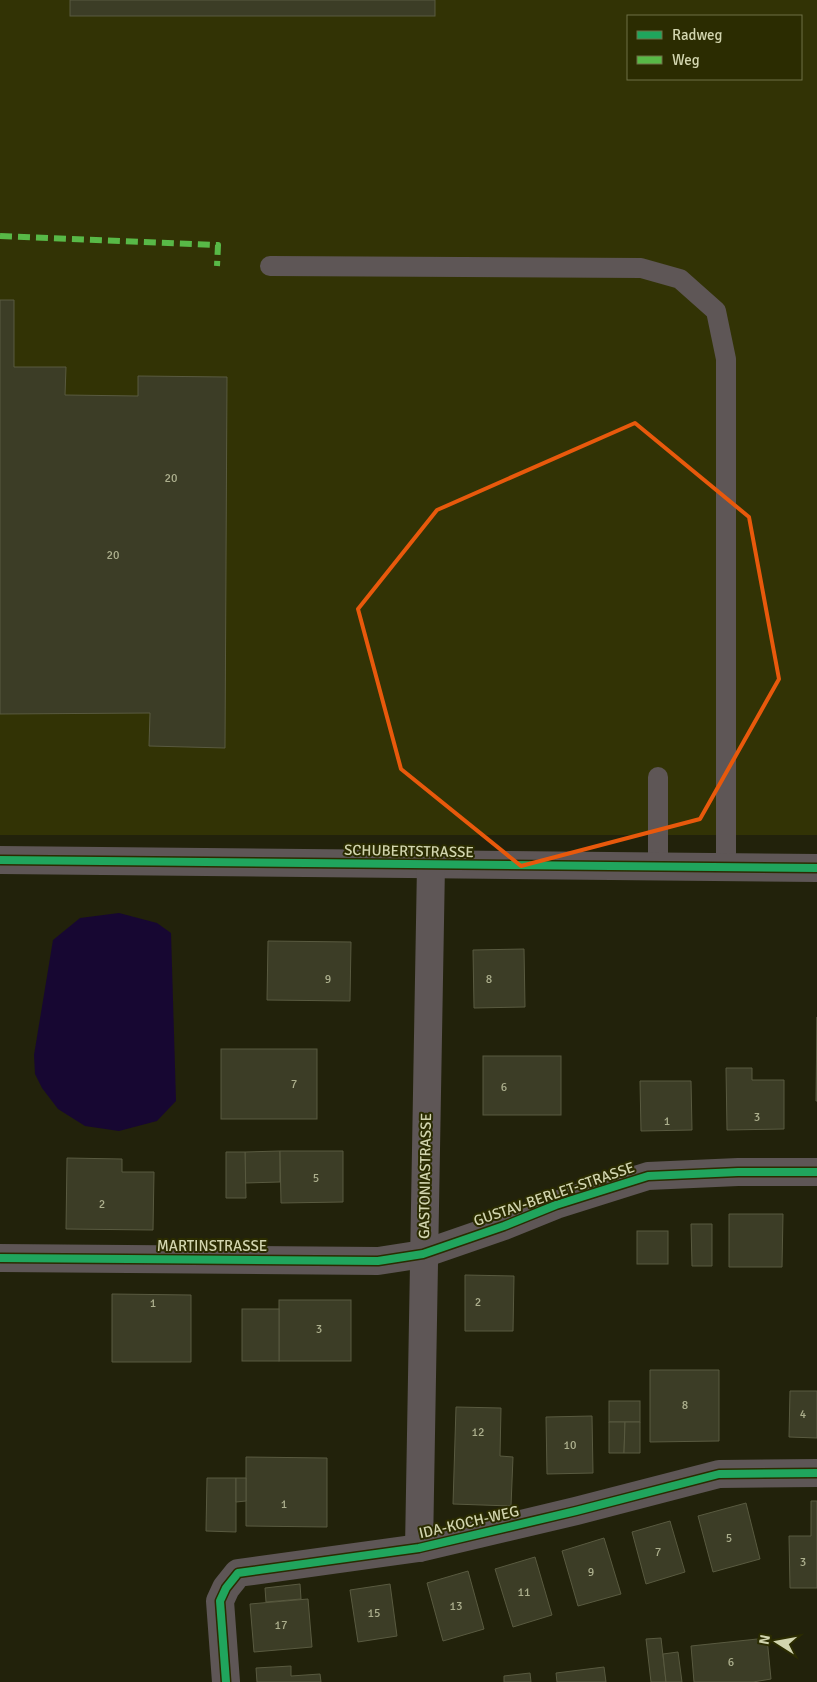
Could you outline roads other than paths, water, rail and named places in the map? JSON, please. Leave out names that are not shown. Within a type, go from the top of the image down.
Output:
[{"type":"street","name":"SCHUBERTSTRASSE","points":[[0,860],[817,868]]},
{"type":"street","name":"GASTONIASTRASSE","points":[[419,1548],[431,865]]},
{"type":"street","name":"GUSTAV-BERLET-STRASSE","points":[[423,1254],[504,1226],[556,1205],[648,1176],[738,1172],[817,1172]]},
{"type":"street","name":"MARTINSTRASSE","points":[[0,1258],[378,1261],[423,1254]]},
{"type":"street","name":"IDA-KOCH-WEG","points":[[226,1682],[220,1601],[226,1588],[238,1573],[419,1548],[576,1511],[719,1474],[817,1473]]},
{"type":"lane","points":[[270,266],[641,268],[680,279],[716,311],[726,359],[726,867]]},
{"type":"lane","points":[[658,777],[658,866]]}]
